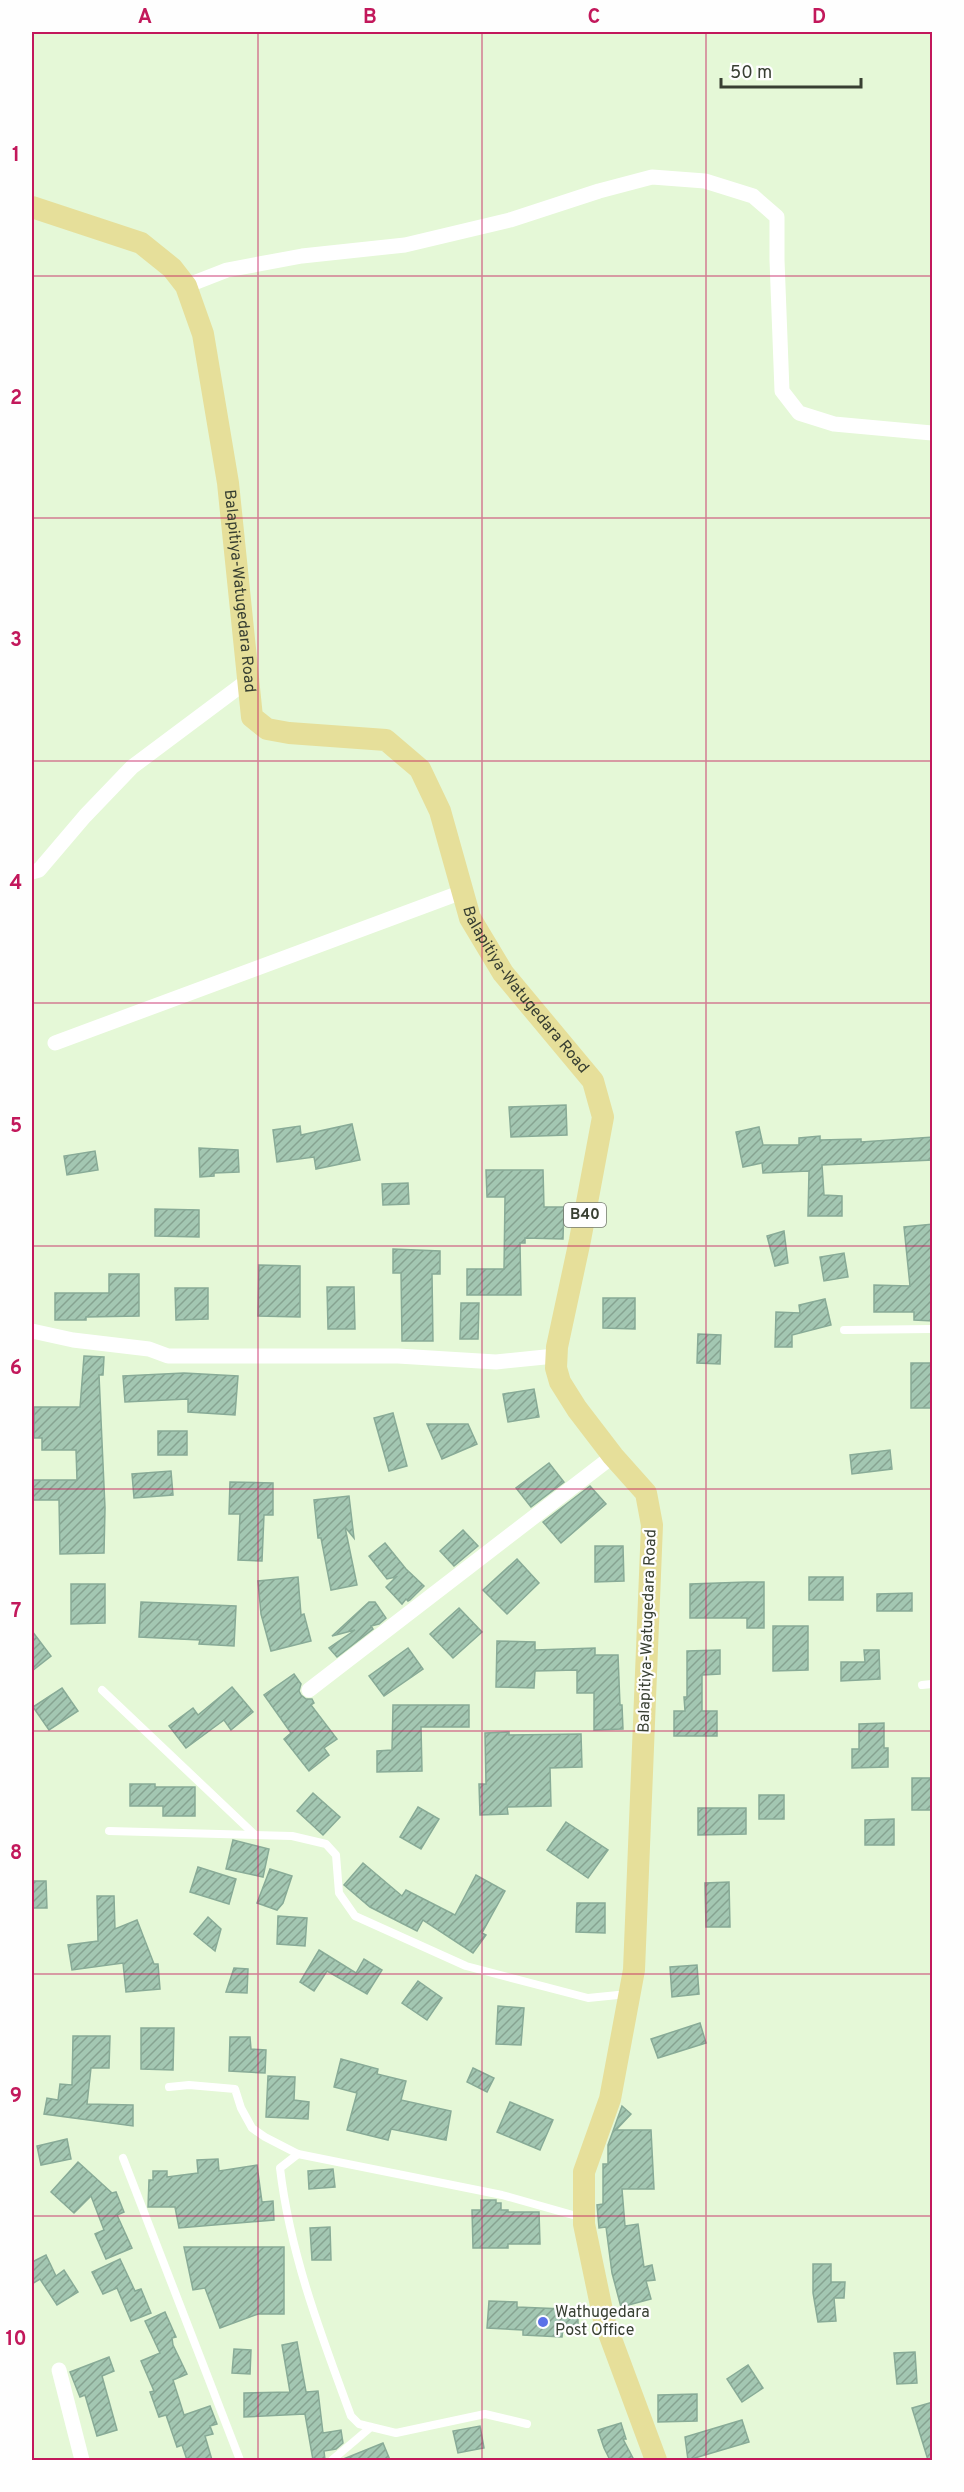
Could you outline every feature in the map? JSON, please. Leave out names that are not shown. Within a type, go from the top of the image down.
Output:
[{"type":"main road","name":"Balapitiya-Watugedara Road","points":[[32,207],[141,243],[172,268],[186,286],[203,334],[228,483],[252,717],[267,729],[289,733],[386,740],[420,769],[440,811],[470,918],[503,973],[593,1081],[603,1117],[555,1356],[560,1382],[577,1409],[613,1456],[646,1493],[652,1525],[634,1970],[610,2099],[584,2172],[584,2218],[604,2320],[656,2460]]},
{"type":"street","points":[[186,286],[227,270],[302,256],[405,245],[510,220],[599,191],[652,177],[705,181],[753,196],[777,217],[782,391],[799,413],[834,424],[933,433]]},
{"type":"street","points":[[32,872],[39,870],[132,767],[247,681]]},
{"type":"street","points":[[55,1043],[462,892]]},
{"type":"street","points":[[32,1332],[73,1341],[149,1350],[168,1356],[398,1356],[496,1362],[555,1356]]},
{"type":"street","points":[[309,1690],[613,1456]]},
{"type":"street","points":[[59,2370],[82,2460]]},
{"type":"lane","points":[[844,1330],[933,1329]]},
{"type":"lane","points":[[922,1685],[933,1684]]},
{"type":"lane","points":[[102,1690],[255,1834]]},
{"type":"lane","points":[[109,1831],[292,1836],[326,1844],[336,1855],[339,1893],[355,1916],[466,1966],[588,1998],[630,1994]]},
{"type":"lane","points":[[169,2087],[189,2085],[235,2088],[241,2108],[252,2128],[298,2154],[502,2195],[584,2218]]},
{"type":"lane","points":[[298,2154],[280,2168],[290,2225],[309,2300],[351,2416],[359,2424],[396,2433],[485,2414],[527,2424]]},
{"type":"lane","points":[[123,2158],[240,2460]]},
{"type":"lane","points":[[332,2460],[371,2427]]},
{"type":"building","points":[[566,1105],[567,1135],[511,1137],[509,1107]]},
{"type":"building","points":[[352,1124],[360,1160],[316,1169],[314,1157],[277,1162],[273,1130],[300,1126],[301,1135]]},
{"type":"building","points":[[759,1127],[763,1145],[799,1145],[799,1138],[820,1136],[820,1140],[861,1139],[861,1142],[933,1137],[933,1160],[822,1165],[824,1195],[842,1196],[842,1216],[808,1216],[809,1171],[763,1173],[762,1163],[743,1167],[736,1132]]},
{"type":"building","points":[[199,1148],[238,1150],[239,1172],[214,1173],[214,1176],[200,1177]]},
{"type":"building","points":[[95,1151],[98,1170],[67,1175],[64,1156]]},
{"type":"building","points":[[486,1170],[543,1170],[544,1207],[564,1207],[563,1239],[525,1238],[525,1243],[520,1243],[521,1295],[467,1295],[467,1269],[504,1269],[505,1197],[487,1197]]},
{"type":"building","points":[[408,1183],[409,1204],[383,1205],[382,1184]]},
{"type":"building","points":[[155,1209],[199,1210],[199,1237],[155,1236]]},
{"type":"building","points":[[933,1224],[933,1321],[914,1320],[914,1312],[874,1312],[874,1285],[910,1286],[904,1227]]},
{"type":"building","points":[[784,1231],[788,1263],[775,1266],[767,1236]]},
{"type":"building","points":[[393,1249],[440,1251],[440,1274],[432,1274],[433,1341],[402,1341],[401,1273],[393,1273]]},
{"type":"building","points":[[844,1253],[848,1277],[824,1281],[820,1257]]},
{"type":"building","points":[[259,1265],[300,1266],[300,1317],[258,1316]]},
{"type":"building","points":[[109,1274],[139,1274],[139,1316],[55,1320],[55,1293],[109,1293]]},
{"type":"building","points":[[327,1287],[354,1287],[355,1329],[328,1329]]},
{"type":"building","points":[[175,1288],[208,1288],[208,1319],[176,1320]]},
{"type":"building","points":[[603,1298],[635,1298],[635,1329],[603,1328]]},
{"type":"building","points":[[825,1299],[831,1325],[792,1335],[792,1347],[775,1347],[776,1312],[800,1313],[799,1305]]},
{"type":"building","points":[[461,1303],[479,1303],[478,1339],[460,1339]]},
{"type":"building","points":[[698,1334],[721,1335],[720,1364],[697,1363]]},
{"type":"building","points":[[84,1356],[104,1357],[103,1375],[99,1375],[105,1508],[104,1553],[60,1554],[59,1500],[32,1500],[32,1480],[77,1480],[76,1450],[42,1450],[42,1438],[34,1438],[34,1407],[80,1407]]},
{"type":"building","points":[[911,1363],[933,1363],[933,1408],[911,1408]]},
{"type":"building","points":[[184,1373],[238,1376],[235,1415],[188,1412],[188,1399],[125,1402],[123,1376]]},
{"type":"building","points":[[534,1389],[539,1417],[508,1422],[503,1394]]},
{"type":"building","points":[[393,1413],[407,1466],[389,1471],[374,1418]]},
{"type":"building","points":[[427,1424],[468,1424],[477,1444],[442,1459]]},
{"type":"building","points":[[158,1431],[187,1431],[187,1455],[158,1455]]},
{"type":"building","points":[[890,1450],[892,1469],[852,1474],[850,1455]]},
{"type":"building","points":[[549,1463],[564,1482],[531,1507],[516,1488]]},
{"type":"building","points":[[171,1471],[173,1495],[134,1498],[132,1474]]},
{"type":"building","points":[[230,1482],[273,1483],[273,1515],[264,1515],[262,1561],[238,1560],[240,1514],[229,1514]]},
{"type":"building","points":[[590,1486],[606,1504],[561,1543],[543,1522]]},
{"type":"building","points":[[349,1496],[354,1538],[345,1527],[357,1585],[331,1590],[321,1538],[318,1538],[314,1500]]},
{"type":"building","points":[[463,1530],[478,1546],[454,1566],[440,1551]]},
{"type":"building","points":[[385,1543],[406,1569],[424,1586],[410,1600],[406,1599],[402,1604],[386,1587],[396,1577],[387,1579],[369,1556]]},
{"type":"building","points":[[595,1546],[623,1546],[624,1581],[595,1582]]},
{"type":"building","points":[[517,1559],[539,1583],[507,1614],[483,1590]]},
{"type":"building","points":[[298,1577],[301,1615],[304,1614],[311,1641],[271,1651],[261,1614],[258,1581]]},
{"type":"building","points":[[809,1577],[843,1577],[843,1600],[809,1600]]},
{"type":"building","points":[[764,1582],[764,1628],[747,1628],[747,1618],[690,1618],[690,1584]]},
{"type":"building","points":[[71,1584],[105,1584],[105,1623],[71,1624]]},
{"type":"building","points":[[912,1593],[912,1611],[877,1611],[877,1594]]},
{"type":"building","points":[[141,1602],[236,1606],[234,1646],[199,1644],[200,1640],[139,1637]]},
{"type":"building","points":[[369,1602],[375,1602],[386,1618],[379,1624],[371,1626],[373,1629],[337,1657],[329,1648],[355,1630],[332,1636]]},
{"type":"building","points":[[459,1608],[482,1632],[453,1658],[430,1634]]},
{"type":"building","points":[[773,1626],[808,1626],[808,1670],[773,1671]]},
{"type":"building","points":[[32,1631],[51,1656],[32,1671]]},
{"type":"building","points":[[497,1641],[535,1642],[535,1650],[595,1648],[595,1655],[618,1655],[623,1729],[594,1730],[594,1693],[577,1693],[577,1670],[535,1671],[534,1688],[496,1687]]},
{"type":"building","points":[[408,1648],[423,1669],[384,1696],[369,1676]]},
{"type":"building","points":[[720,1650],[720,1674],[702,1675],[702,1711],[717,1711],[717,1736],[674,1736],[674,1711],[685,1711],[687,1651]]},
{"type":"building","points":[[864,1650],[879,1650],[880,1679],[841,1681],[841,1662],[865,1662]]},
{"type":"building","points":[[294,1674],[301,1684],[299,1691],[301,1695],[306,1699],[312,1699],[314,1703],[311,1705],[337,1739],[324,1748],[329,1755],[309,1771],[284,1739],[291,1733],[264,1695]]},
{"type":"building","points":[[232,1687],[253,1712],[231,1730],[224,1720],[186,1748],[169,1726],[193,1708],[198,1715]]},
{"type":"building","points":[[62,1688],[78,1711],[49,1730],[33,1707]]},
{"type":"building","points":[[393,1705],[469,1705],[469,1727],[421,1727],[422,1771],[377,1772],[377,1751],[392,1750]]},
{"type":"building","points":[[884,1723],[884,1748],[888,1748],[888,1767],[852,1768],[852,1749],[859,1749],[859,1724]]},
{"type":"building","points":[[509,1732],[509,1735],[581,1734],[582,1767],[550,1768],[551,1806],[507,1807],[508,1814],[480,1815],[479,1784],[486,1784],[485,1733]]},
{"type":"building","points":[[912,1778],[933,1778],[933,1810],[912,1810]]},
{"type":"building","points":[[130,1784],[155,1784],[155,1787],[195,1787],[195,1816],[163,1816],[163,1806],[130,1806]]},
{"type":"building","points":[[313,1793],[340,1817],[323,1835],[297,1811]]},
{"type":"building","points":[[759,1795],[784,1795],[784,1819],[759,1819]]},
{"type":"building","points":[[418,1807],[439,1819],[421,1849],[400,1837]]},
{"type":"building","points":[[698,1808],[746,1808],[746,1834],[698,1835]]},
{"type":"building","points":[[894,1819],[894,1845],[865,1845],[865,1820]]},
{"type":"building","points":[[566,1822],[608,1850],[588,1878],[547,1850]]},
{"type":"building","points":[[233,1840],[269,1849],[263,1877],[226,1869]]},
{"type":"building","points":[[363,1863],[402,1896],[406,1890],[455,1915],[476,1875],[505,1891],[482,1933],[486,1935],[473,1953],[423,1920],[417,1931],[370,1907],[344,1885]]},
{"type":"building","points":[[198,1867],[236,1879],[229,1904],[190,1892]]},
{"type":"building","points":[[270,1869],[292,1876],[283,1903],[277,1910],[257,1903]]},
{"type":"building","points":[[32,1881],[46,1881],[47,1908],[32,1908]]},
{"type":"building","points":[[729,1882],[730,1927],[706,1927],[705,1883]]},
{"type":"building","points":[[97,1896],[114,1896],[115,1929],[137,1920],[154,1964],[158,1964],[160,1989],[126,1992],[123,1963],[72,1970],[68,1945],[98,1941]]},
{"type":"building","points":[[577,1903],[605,1903],[605,1933],[576,1932]]},
{"type":"building","points":[[278,1916],[307,1918],[305,1946],[277,1944]]},
{"type":"building","points":[[208,1917],[221,1929],[215,1951],[194,1934]]},
{"type":"building","points":[[319,1950],[356,1973],[364,1959],[382,1970],[367,1994],[327,1971],[314,1991],[300,1982]]},
{"type":"building","points":[[697,1965],[699,1994],[672,1997],[670,1967]]},
{"type":"building","points":[[234,1968],[248,1969],[247,1993],[226,1992]]},
{"type":"building","points":[[418,1981],[442,1998],[427,2020],[402,2003]]},
{"type":"building","points":[[498,2006],[524,2008],[521,2045],[496,2044]]},
{"type":"building","points":[[700,2023],[706,2043],[658,2058],[651,2039]]},
{"type":"building","points":[[141,2028],[174,2028],[173,2070],[141,2069]]},
{"type":"building","points":[[73,2036],[110,2036],[109,2068],[91,2068],[87,2104],[133,2105],[133,2126],[44,2114],[47,2098],[58,2100],[60,2084],[72,2085]]},
{"type":"building","points":[[230,2037],[250,2037],[251,2049],[266,2050],[265,2073],[229,2071]]},
{"type":"building","points":[[341,2059],[378,2069],[377,2074],[406,2081],[401,2100],[451,2111],[446,2140],[391,2129],[388,2140],[347,2130],[357,2093],[334,2087]]},
{"type":"building","points":[[473,2068],[494,2078],[487,2092],[467,2082]]},
{"type":"building","points":[[268,2076],[295,2077],[294,2100],[309,2102],[308,2119],[266,2117]]},
{"type":"building","points":[[510,2102],[553,2120],[540,2150],[497,2132]]},
{"type":"building","points":[[622,2106],[631,2114],[616,2130],[651,2130],[654,2189],[622,2189],[625,2226],[638,2224],[644,2267],[652,2265],[655,2280],[646,2281],[651,2299],[621,2307],[612,2273],[606,2227],[599,2228],[597,2205],[603,2204],[603,2164],[608,2164],[608,2145]]},
{"type":"building","points":[[67,2139],[71,2159],[41,2165],[37,2146]]},
{"type":"building","points":[[218,2159],[219,2171],[257,2165],[262,2202],[273,2201],[274,2220],[179,2228],[175,2207],[148,2207],[149,2180],[153,2180],[153,2171],[167,2171],[167,2177],[198,2173],[197,2160]]},
{"type":"building","points":[[78,2162],[112,2193],[116,2192],[124,2212],[117,2215],[132,2248],[106,2259],[95,2234],[104,2230],[91,2196],[74,2213],[51,2192]]},
{"type":"building","points":[[333,2169],[335,2187],[309,2189],[308,2171]]},
{"type":"building","points":[[481,2200],[496,2200],[496,2203],[501,2203],[501,2210],[508,2210],[508,2212],[539,2212],[540,2244],[508,2244],[508,2248],[473,2248],[472,2210],[481,2210]]},
{"type":"building","points":[[330,2227],[331,2260],[312,2260],[310,2228]]},
{"type":"building","points":[[184,2247],[284,2247],[284,2314],[258,2314],[220,2328],[205,2288],[193,2290]]},
{"type":"building","points":[[46,2255],[56,2276],[64,2270],[78,2292],[57,2305],[40,2279],[32,2284],[32,2262]]},
{"type":"building","points":[[120,2259],[135,2291],[141,2289],[151,2313],[131,2321],[117,2288],[103,2294],[92,2272]]},
{"type":"building","points":[[813,2264],[831,2264],[831,2282],[845,2282],[844,2298],[834,2298],[836,2321],[818,2322],[813,2293]]},
{"type":"building","points":[[489,2301],[517,2302],[517,2307],[564,2309],[564,2313],[578,2314],[578,2329],[563,2328],[562,2337],[523,2335],[523,2330],[487,2328]]},
{"type":"building","points":[[165,2312],[176,2337],[172,2338],[173,2345],[187,2374],[173,2380],[184,2415],[210,2406],[217,2424],[210,2426],[213,2434],[205,2436],[212,2460],[187,2460],[182,2445],[177,2447],[166,2415],[159,2417],[150,2392],[154,2391],[141,2361],[160,2353],[145,2321]]},
{"type":"building","points":[[297,2342],[306,2392],[318,2391],[323,2433],[341,2430],[343,2443],[336,2449],[324,2451],[325,2460],[313,2460],[305,2414],[244,2417],[244,2393],[290,2392],[282,2345]]},
{"type":"building","points":[[234,2349],[251,2350],[250,2374],[232,2373]]},
{"type":"building","points":[[915,2352],[917,2383],[897,2384],[894,2353]]},
{"type":"building","points":[[109,2357],[114,2371],[102,2376],[117,2430],[97,2436],[85,2395],[80,2397],[70,2372]]},
{"type":"building","points":[[748,2365],[763,2388],[742,2402],[727,2379]]},
{"type":"building","points":[[697,2394],[697,2421],[658,2422],[658,2395]]},
{"type":"building","points":[[933,2402],[933,2460],[928,2460],[912,2408]]},
{"type":"building","points":[[742,2420],[749,2442],[688,2460],[685,2437]]},
{"type":"building","points":[[621,2423],[626,2439],[623,2439],[634,2460],[610,2460],[604,2448],[598,2430]]},
{"type":"building","points":[[480,2426],[484,2448],[458,2453],[453,2431]]},
{"type":"building","points":[[383,2443],[390,2460],[341,2460]]},
{"type":"place","name":"Wathugedara Post Office","points":[[543,2322]]}]
